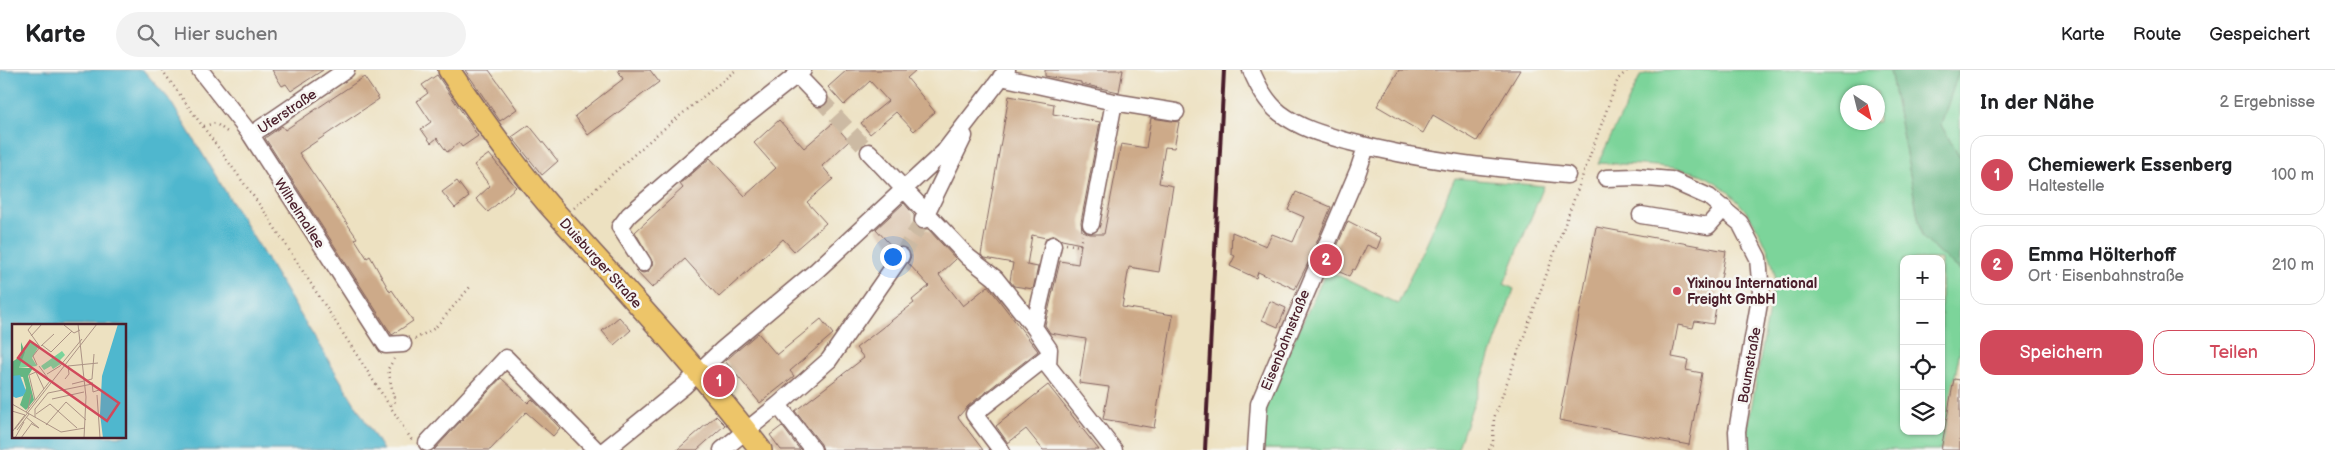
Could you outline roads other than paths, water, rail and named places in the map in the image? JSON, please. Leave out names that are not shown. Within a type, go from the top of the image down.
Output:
[{"type":"main road","name":"Duisburger Straße","points":[[449,70],[477,112],[562,219],[747,431],[761,450]]},
{"type":"street","name":"Wilhelmallee","points":[[200,70],[252,135],[386,345],[403,344]]},
{"type":"street","name":"Uferstraße","points":[[252,135],[346,70]]},
{"type":"street","points":[[1251,70],[1267,101],[1280,114],[1312,132],[1412,156],[1495,168],[1567,175]]},
{"type":"street","points":[[643,263],[620,227],[629,215],[722,134],[800,72],[819,98]]},
{"type":"street","points":[[605,450],[817,270],[944,152],[1004,74],[1114,102],[1176,112]]},
{"type":"street","points":[[1091,224],[1114,102]]},
{"type":"street","points":[[925,216],[978,108]]},
{"type":"street","name":"Eisenbahnstraße","points":[[1256,450],[1259,404],[1358,171],[1366,146]]},
{"type":"street","points":[[869,152],[904,189],[925,216],[968,257],[994,278],[1034,327],[1049,349],[1048,366],[1114,450]]},
{"type":"street","name":"Baumstraße","points":[[1606,178],[1636,177],[1671,180],[1709,197],[1740,223],[1758,258],[1761,292],[1737,431],[1738,450]]},
{"type":"street","points":[[1641,215],[1708,226],[1724,208]]},
{"type":"street","points":[[1034,327],[1053,245]]},
{"type":"street","points":[[722,450],[778,405],[829,360],[901,256]]},
{"type":"street","points":[[1002,450],[974,414],[1048,356]]},
{"type":"street","points":[[422,446],[506,358],[596,450]]},
{"type":"street","points":[[778,405],[813,450]]},
{"type":"water","points":[[0,70],[143,70],[169,99],[383,450],[0,450]]},
{"type":"tunnel","points":[[819,98],[869,152]]},
{"type":"tunnel","points":[[901,256],[923,220]]},
{"type":"railway","points":[[1205,450],[1224,70]]},
{"type":"place","name":"Emma Hölterhoff","points":[[1326,260]]},
{"type":"place","name":"Yixinou International Freight GmbH","points":[[1677,291]]},
{"type":"place","name":"Chemiewerk Essenberg","points":[[719,381]]}]
